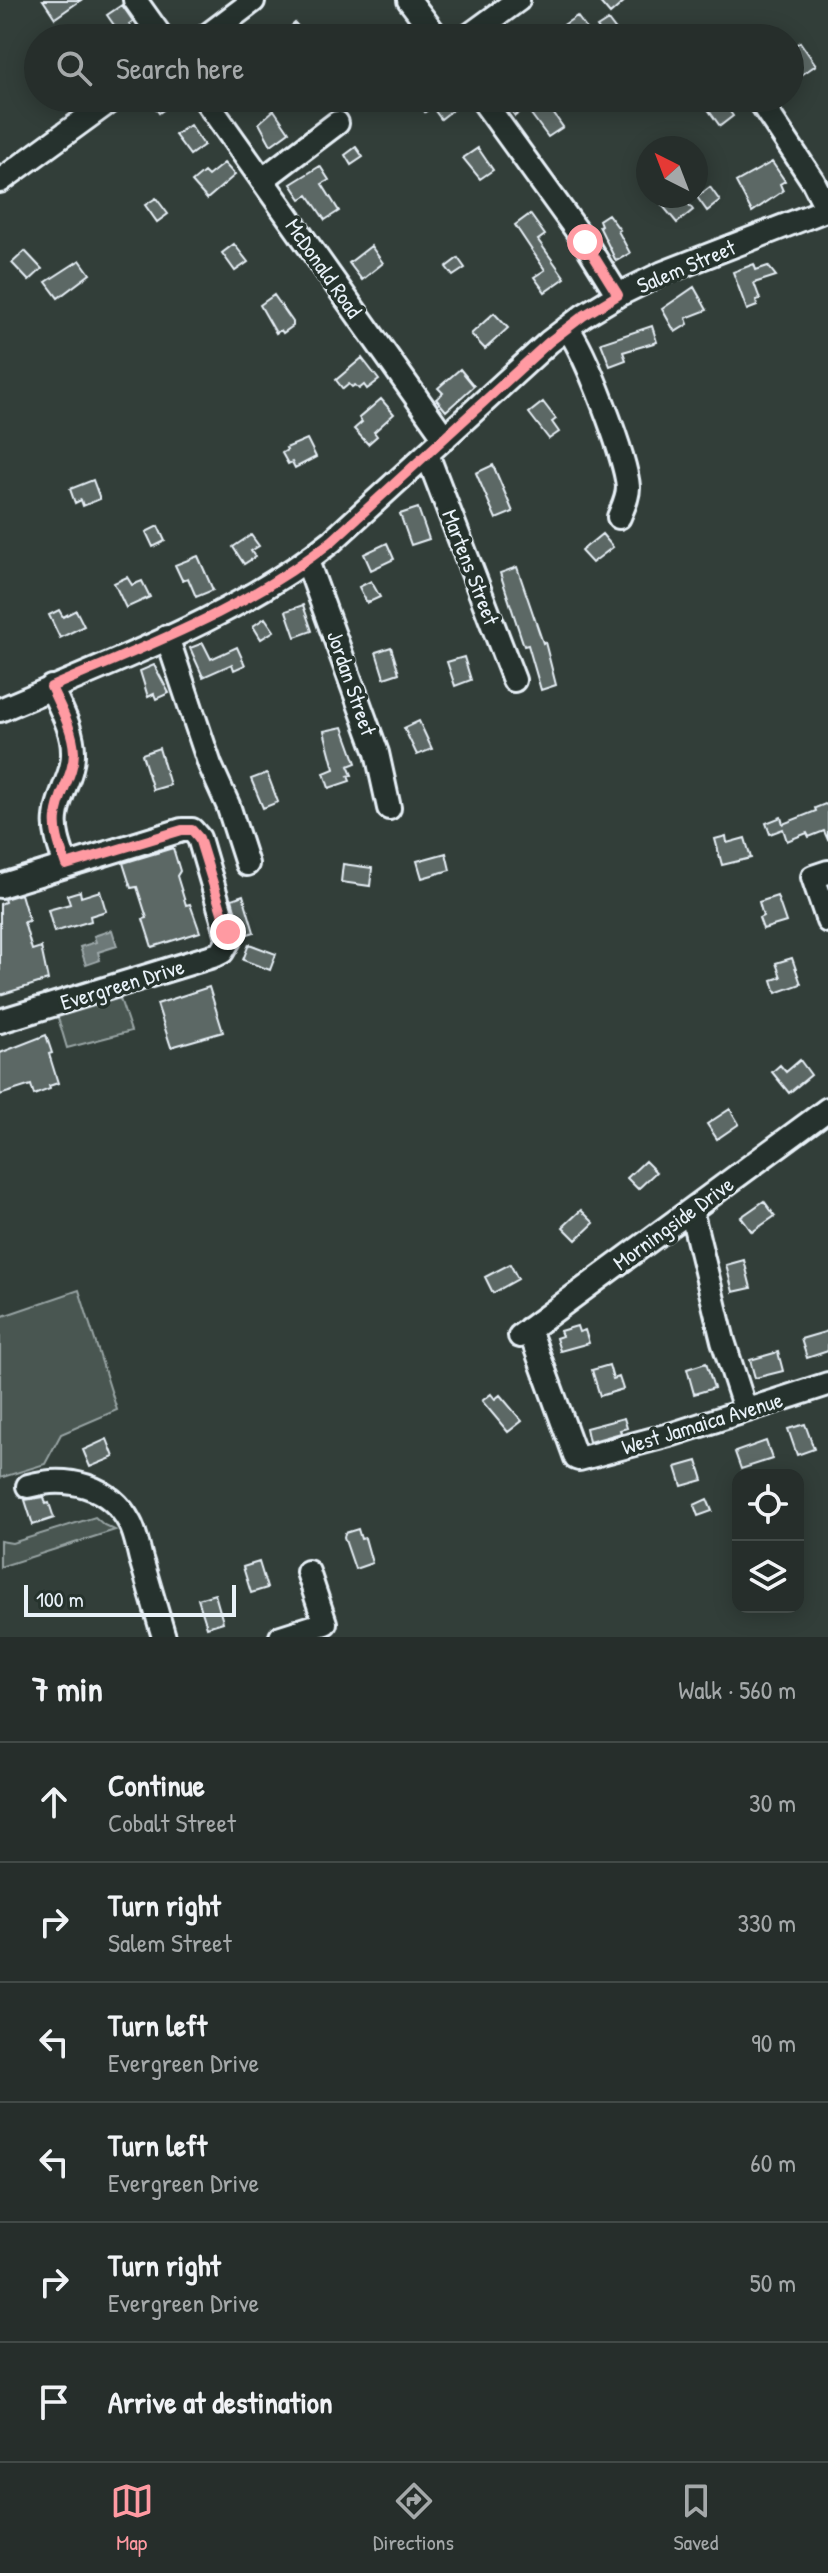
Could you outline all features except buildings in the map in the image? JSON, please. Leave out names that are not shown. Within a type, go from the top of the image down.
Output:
[{"type":"street","points":[[135,0],[152,24]]},
{"type":"street","points":[[409,0],[427,24]]},
{"type":"street","points":[[485,24],[518,0]]},
{"type":"street","points":[[223,24],[253,1]]},
{"type":"street","points":[[0,181],[95,112]]},
{"type":"street","name":"McDonald Road","points":[[214,112],[445,438]]},
{"type":"street","points":[[491,112],[585,242],[618,295]]},
{"type":"street","points":[[767,112],[828,209]]},
{"type":"street","points":[[262,180],[337,123]]},
{"type":"street","name":"Salem Street","points":[[0,710],[167,637],[261,591],[307,561],[567,328],[618,295],[717,251],[828,209]]},
{"type":"street","points":[[567,328],[586,358],[624,467],[628,490],[619,517]]},
{"type":"street","name":"Martens Street","points":[[427,454],[514,680]]},
{"type":"street","name":"Jordan Street","points":[[307,561],[377,753],[389,808]]},
{"type":"street","points":[[167,637],[247,864]]},
{"type":"street","points":[[51,687],[67,724],[74,751],[73,764],[56,817],[56,832],[66,865]]},
{"type":"street","name":"Evergreen Drive","points":[[0,886],[182,830],[192,830],[199,838],[228,932],[227,946],[216,955],[0,1021]]},
{"type":"street","points":[[828,872],[813,877],[828,921]]},
{"type":"street","name":"Morningside Drive","points":[[576,1458],[524,1333],[828,1109]]},
{"type":"street","points":[[691,1210],[723,1341],[745,1409]]},
{"type":"street","name":"West Jamaica Avenue","points":[[576,1458],[673,1434],[828,1384]]},
{"type":"street","points":[[28,1486],[49,1481],[70,1481],[85,1485],[114,1502],[131,1524],[164,1637]]},
{"type":"street","points":[[281,1637],[325,1623],[308,1572]]},
{"type":"shaded area","points":[[112,930],[117,946],[98,952],[100,960],[86,965],[80,947],[96,942],[94,936]]},
{"type":"shaded area","points":[[117,990],[131,1031],[67,1048],[56,1011]]},
{"type":"shaded area","points":[[79,1290],[117,1410],[61,1434],[45,1464],[0,1478],[0,1317]]},
{"type":"shaded area","points":[[95,1517],[115,1530],[0,1567],[0,1541],[12,1543]]},
{"type":"route","points":[[228,932],[199,838],[192,830],[182,830],[66,865],[56,832],[56,817],[73,764],[74,751],[67,724],[51,687],[233,606],[298,568],[332,541],[549,342],[618,295],[585,242]]}]
